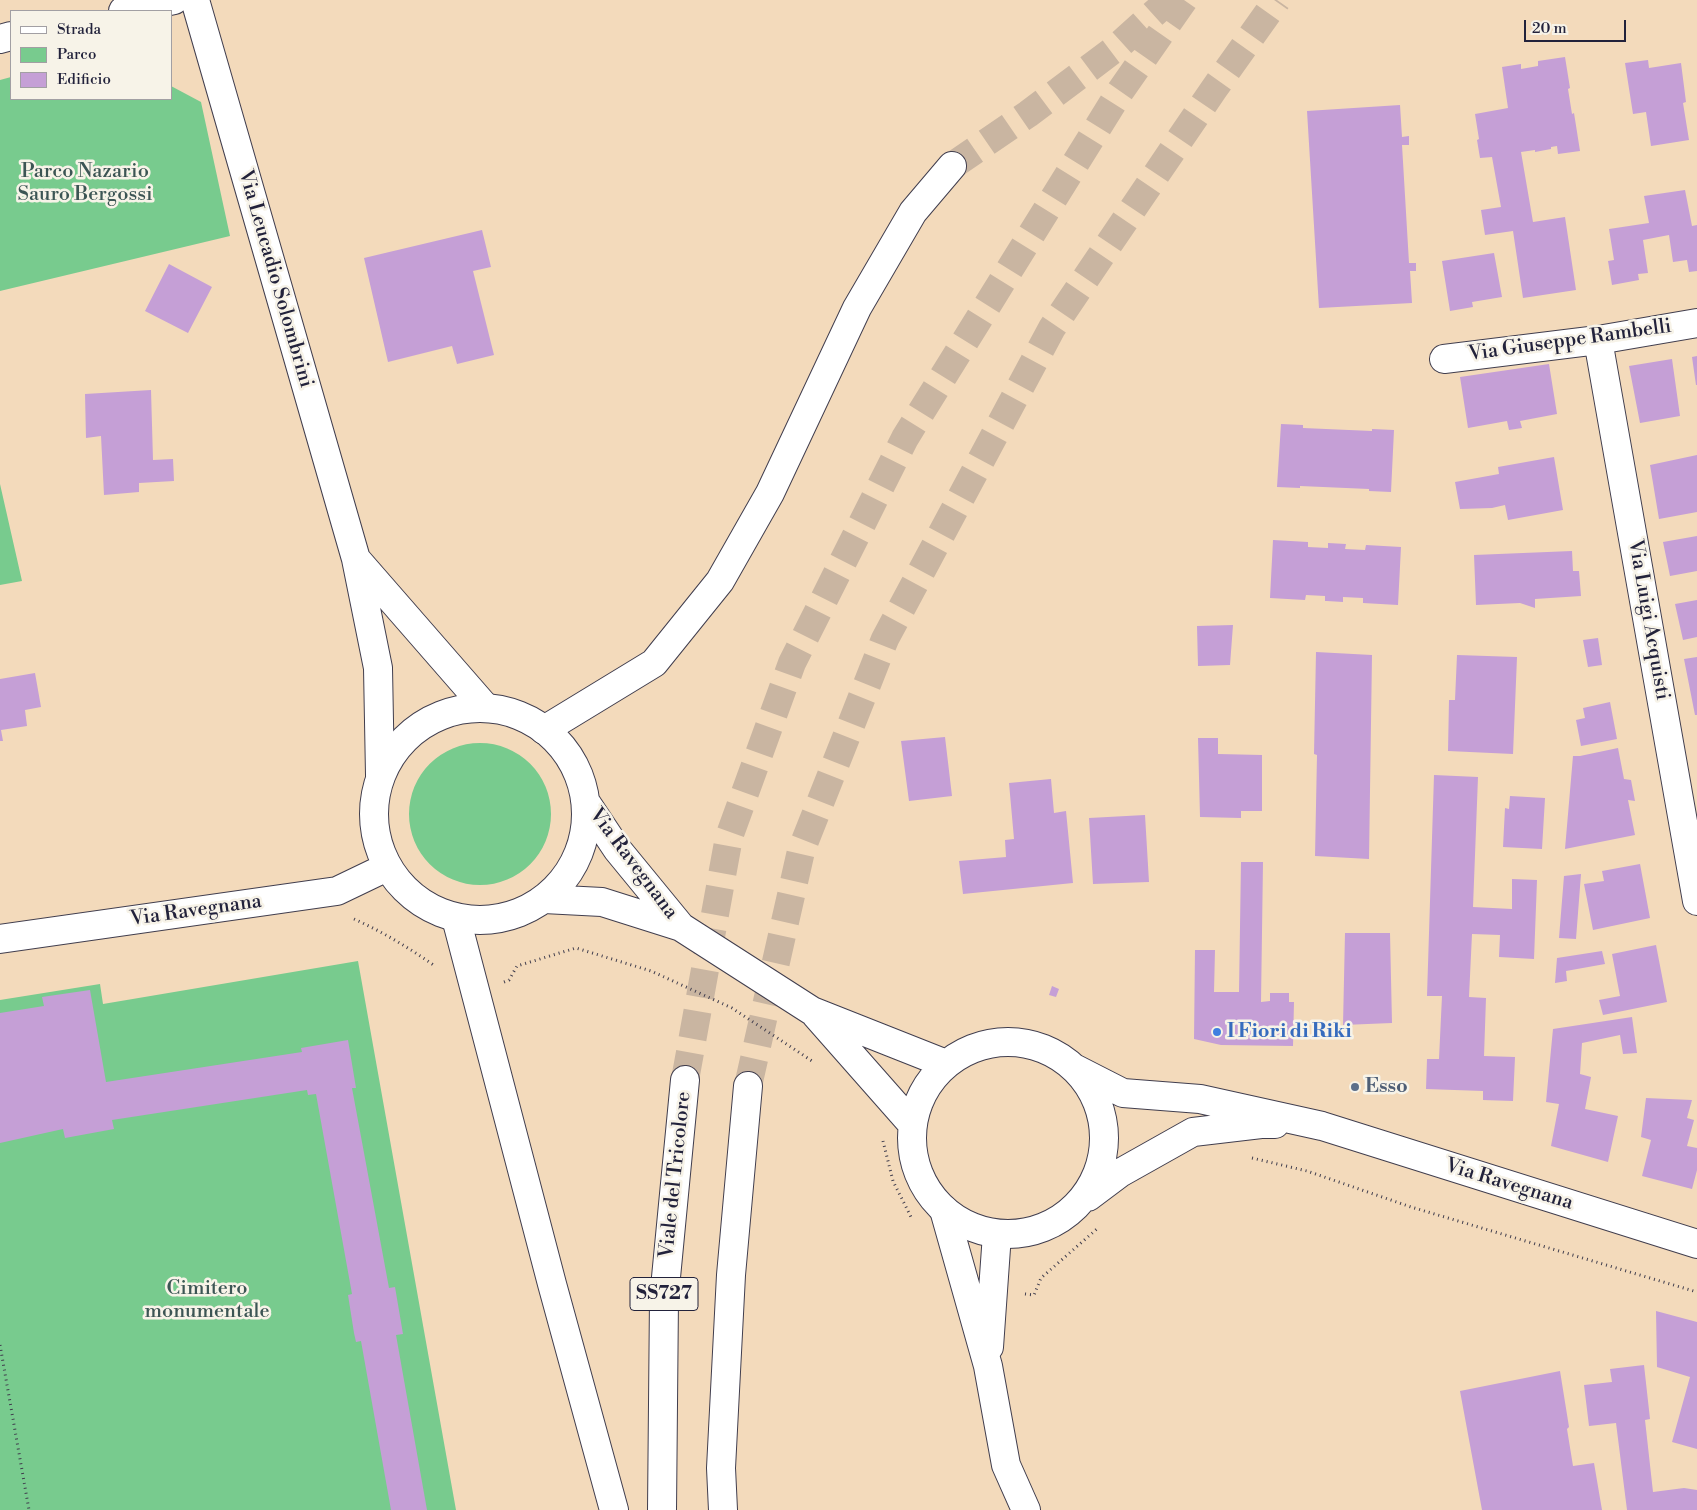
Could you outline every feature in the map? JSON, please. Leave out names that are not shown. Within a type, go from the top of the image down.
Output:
[{"type":"main road","points":[[128,10],[174,0]]},
{"type":"main road","name":"Via Leucadio Solombrini","points":[[195,0],[356,559],[378,668],[380,776]]},
{"type":"main road","points":[[544,730],[654,663],[720,581],[770,493],[857,308],[913,212],[952,166]]},
{"type":"main road","name":"Via Giuseppe Rambelli","points":[[1444,359],[1598,340],[1697,323]]},
{"type":"main road","name":"Via Luigi Acquisti","points":[[1598,340],[1697,901]]},
{"type":"main road","name":"Via Leucadio Solombrini","points":[[356,559],[486,708]]},
{"type":"main road","points":[[486,708],[517,714],[544,730],[564,749],[578,774],[585,801],[585,828],[578,855],[564,879],[544,899],[517,914],[487,920],[456,918],[429,907],[405,890],[388,867],[376,838],[374,806],[380,776],[397,746],[422,724],[453,711],[486,708]]},
{"type":"main road","name":"Via Ravegnana","points":[[585,801],[617,849],[681,927]]},
{"type":"main road","name":"Via Ravegnana","points":[[0,939],[338,891],[388,867]]},
{"type":"main road","name":"Via Ravegnana","points":[[544,899],[602,902],[681,927],[812,1011],[946,1064]]},
{"type":"main road","points":[[456,918],[552,1284],[614,1510]]},
{"type":"main road","name":"Via Ravegnana","points":[[812,1011],[913,1125]]},
{"type":"main road","points":[[1026,1510],[1006,1465],[988,1366],[944,1210],[925,1185],[914,1156],[913,1125],[918,1102],[930,1082],[946,1064],[969,1049],[997,1042],[1025,1042],[1052,1051],[1074,1068],[1093,1091],[1103,1120],[1104,1142],[1104,1150],[1096,1178],[1080,1203]]},
{"type":"main road","name":"Via Ravegnana","points":[[1074,1068],[1123,1093],[1200,1099],[1322,1126],[1697,1244]]},
{"type":"main road","name":"Viale del Tricolore","points":[[662,1510],[664,1298],[685,1080]]},
{"type":"main road","points":[[723,1510],[721,1468],[731,1275],[748,1086]]},
{"type":"main road","name":"Via Ravegnana","points":[[944,1210],[969,1226],[998,1234],[1028,1232],[1056,1222],[1120,1173],[1193,1132],[1261,1124],[1322,1126]]},
{"type":"main road","points":[[988,1366],[998,1234]]},
{"type":"main road","points":[[721,1468],[732,1510]]},
{"type":"path","points":[[0,1345],[29,1510]]},
{"type":"green space","name":"Parco Nazario Sauro Bergossi","points":[[10,77],[10,100],[172,100],[172,87],[201,102],[230,236],[0,291],[0,80]]},
{"type":"green space","points":[[0,484],[22,581],[0,585]]},
{"type":"green space","points":[[480,743],[494,744],[507,748],[530,764],[546,787],[550,800],[550,828],[546,841],[530,864],[507,880],[494,884],[480,885],[466,884],[453,880],[430,864],[414,841],[410,828],[409,814],[410,800],[414,787],[430,764],[453,748],[466,744]]},
{"type":"green space","name":"Cimitero monumentale","points":[[358,961],[456,1510],[0,1510],[0,1000],[100,984],[103,1004]]},
{"type":"building","points":[[1565,57],[1570,88],[1568,89],[1580,151],[1558,154],[1557,146],[1535,152],[1535,150],[1521,152],[1533,222],[1565,217],[1576,290],[1523,298],[1513,231],[1485,235],[1481,210],[1501,207],[1492,157],[1480,158],[1475,114],[1508,108],[1502,67],[1521,64],[1521,69],[1538,66],[1538,61]]},
{"type":"building","points":[[1648,60],[1649,68],[1681,63],[1686,102],[1683,103],[1689,140],[1651,146],[1646,112],[1633,114],[1625,63]]},
{"type":"building","points":[[1400,105],[1402,137],[1409,136],[1409,145],[1402,145],[1409,263],[1416,263],[1416,271],[1410,271],[1412,303],[1319,308],[1307,111]]},
{"type":"building","points":[[1685,190],[1692,226],[1697,225],[1697,271],[1689,272],[1687,260],[1673,262],[1669,235],[1643,240],[1648,273],[1638,274],[1639,280],[1612,285],[1608,261],[1614,260],[1609,229],[1649,223],[1644,196]]},
{"type":"building","points":[[482,230],[491,267],[473,271],[494,355],[457,364],[452,346],[388,362],[364,258]]},
{"type":"building","points":[[1494,253],[1502,297],[1472,302],[1473,307],[1450,311],[1442,261]]},
{"type":"building","points":[[169,264],[212,287],[188,333],[145,311]]},
{"type":"building","points":[[1697,356],[1697,385],[1696,385],[1692,357]]},
{"type":"building","points":[[1672,359],[1680,416],[1640,423],[1629,366]]},
{"type":"building","points":[[1549,364],[1557,414],[1520,421],[1522,428],[1509,430],[1507,421],[1468,428],[1460,377]]},
{"type":"building","points":[[151,390],[153,460],[173,459],[174,481],[139,483],[139,492],[104,495],[101,436],[86,438],[85,394]]},
{"type":"building","points":[[1281,424],[1303,425],[1303,428],[1394,430],[1391,492],[1369,491],[1369,489],[1277,487]]},
{"type":"building","points":[[1697,455],[1697,512],[1659,519],[1650,465]]},
{"type":"building","points":[[1554,457],[1563,510],[1508,520],[1505,505],[1492,508],[1460,509],[1455,482],[1499,474],[1498,467]]},
{"type":"building","points":[[1697,536],[1697,571],[1670,576],[1663,542]]},
{"type":"building","points":[[1273,540],[1308,542],[1308,547],[1328,548],[1328,543],[1346,544],[1345,549],[1365,550],[1366,545],[1401,547],[1398,605],[1363,603],[1363,598],[1343,597],[1343,602],[1325,601],[1325,596],[1306,595],[1305,600],[1270,598]]},
{"type":"building","points":[[1572,551],[1573,571],[1579,571],[1581,596],[1535,599],[1535,608],[1520,603],[1476,605],[1474,555]]},
{"type":"building","points":[[1697,600],[1697,637],[1683,640],[1675,604]]},
{"type":"building","points":[[1233,625],[1230,665],[1198,666],[1197,626]]},
{"type":"building","points":[[1598,638],[1602,665],[1588,667],[1583,640]]},
{"type":"building","points":[[1316,652],[1372,655],[1369,859],[1315,856],[1317,755],[1314,754]]},
{"type":"building","points":[[1457,655],[1517,657],[1513,754],[1448,751],[1449,700],[1455,700]]},
{"type":"building","points":[[1697,657],[1697,715],[1695,715],[1684,659]]},
{"type":"building","points":[[35,673],[41,707],[25,710],[27,726],[1,730],[3,741],[0,741],[0,679]]},
{"type":"building","points":[[1610,702],[1617,739],[1581,746],[1576,720],[1585,718],[1583,708]]},
{"type":"building","points":[[945,737],[952,796],[909,801],[901,741]]},
{"type":"building","points":[[1198,738],[1218,738],[1218,754],[1262,755],[1262,811],[1241,811],[1241,818],[1200,817]]},
{"type":"building","points":[[1618,748],[1624,779],[1631,780],[1635,801],[1628,800],[1635,835],[1565,849],[1573,756]]},
{"type":"building","points":[[1434,775],[1478,777],[1473,907],[1512,909],[1512,879],[1537,880],[1534,959],[1499,957],[1500,935],[1472,934],[1469,997],[1486,998],[1484,1056],[1515,1057],[1513,1101],[1483,1100],[1483,1091],[1426,1089],[1427,1059],[1439,1059],[1442,996],[1427,996]]},
{"type":"building","points":[[1051,779],[1054,813],[1066,811],[1073,883],[963,894],[959,861],[1006,857],[1005,840],[1014,839],[1009,783]]},
{"type":"building","points":[[1510,796],[1545,798],[1542,849],[1503,847],[1505,808],[1509,809]]},
{"type":"building","points":[[1145,815],[1149,882],[1093,884],[1089,818]]},
{"type":"building","points":[[1241,862],[1263,862],[1261,1002],[1270,1001],[1270,993],[1289,993],[1289,1002],[1294,1002],[1293,1046],[1221,1045],[1194,1039],[1195,950],[1215,950],[1214,992],[1239,992]]},
{"type":"building","points":[[1640,864],[1650,918],[1593,930],[1584,884],[1604,881],[1602,871]]},
{"type":"building","points":[[1581,874],[1576,939],[1559,938],[1564,876]]},
{"type":"building","points":[[1345,933],[1390,933],[1392,1023],[1343,1025]]},
{"type":"building","points":[[1656,945],[1667,1002],[1603,1015],[1599,1000],[1620,996],[1612,954]]},
{"type":"building","points":[[1602,951],[1605,964],[1566,971],[1567,981],[1555,983],[1557,958]]},
{"type":"building","points":[[1052,986],[1059,989],[1056,997],[1049,995]]},
{"type":"building","points":[[90,990],[106,1082],[302,1052],[301,1048],[348,1040],[356,1088],[352,1088],[389,1288],[395,1287],[403,1334],[396,1335],[427,1510],[391,1510],[361,1341],[356,1342],[354,1333],[348,1295],[352,1294],[316,1094],[308,1095],[307,1090],[112,1120],[114,1129],[65,1138],[63,1129],[0,1143],[0,1013],[44,1006],[42,997]]},
{"type":"building","points":[[1632,1017],[1637,1053],[1623,1054],[1620,1035],[1582,1043],[1580,1074],[1591,1077],[1585,1109],[1618,1116],[1608,1162],[1551,1146],[1559,1104],[1546,1102],[1553,1029]]},
{"type":"building","points":[[1646,1098],[1692,1100],[1687,1118],[1694,1120],[1687,1146],[1697,1148],[1697,1170],[1692,1189],[1642,1176],[1651,1140],[1641,1137]]},
{"type":"building","points":[[1656,1311],[1697,1322],[1697,1449],[1672,1442],[1690,1377],[1657,1367]]},
{"type":"building","points":[[1644,1365],[1650,1419],[1645,1420],[1653,1492],[1684,1488],[1697,1490],[1697,1510],[1627,1510],[1616,1423],[1589,1426],[1584,1385],[1612,1382],[1610,1369]]},
{"type":"building","points":[[1560,1371],[1573,1466],[1594,1463],[1602,1510],[1482,1510],[1460,1391]]},
{"type":"tunnel","points":[[952,166],[1028,114],[1116,48],[1169,0]]},
{"type":"tunnel","points":[[685,1080],[729,837],[792,663],[905,438],[1119,93],[1184,0]]},
{"type":"tunnel","points":[[748,1086],[801,851],[885,639],[1052,328],[1214,89],[1277,0]]},
{"type":"place","name":"I Fiori di Riki","points":[[1217,1032]]},
{"type":"place","name":"Esso","points":[[1355,1087]]}]
